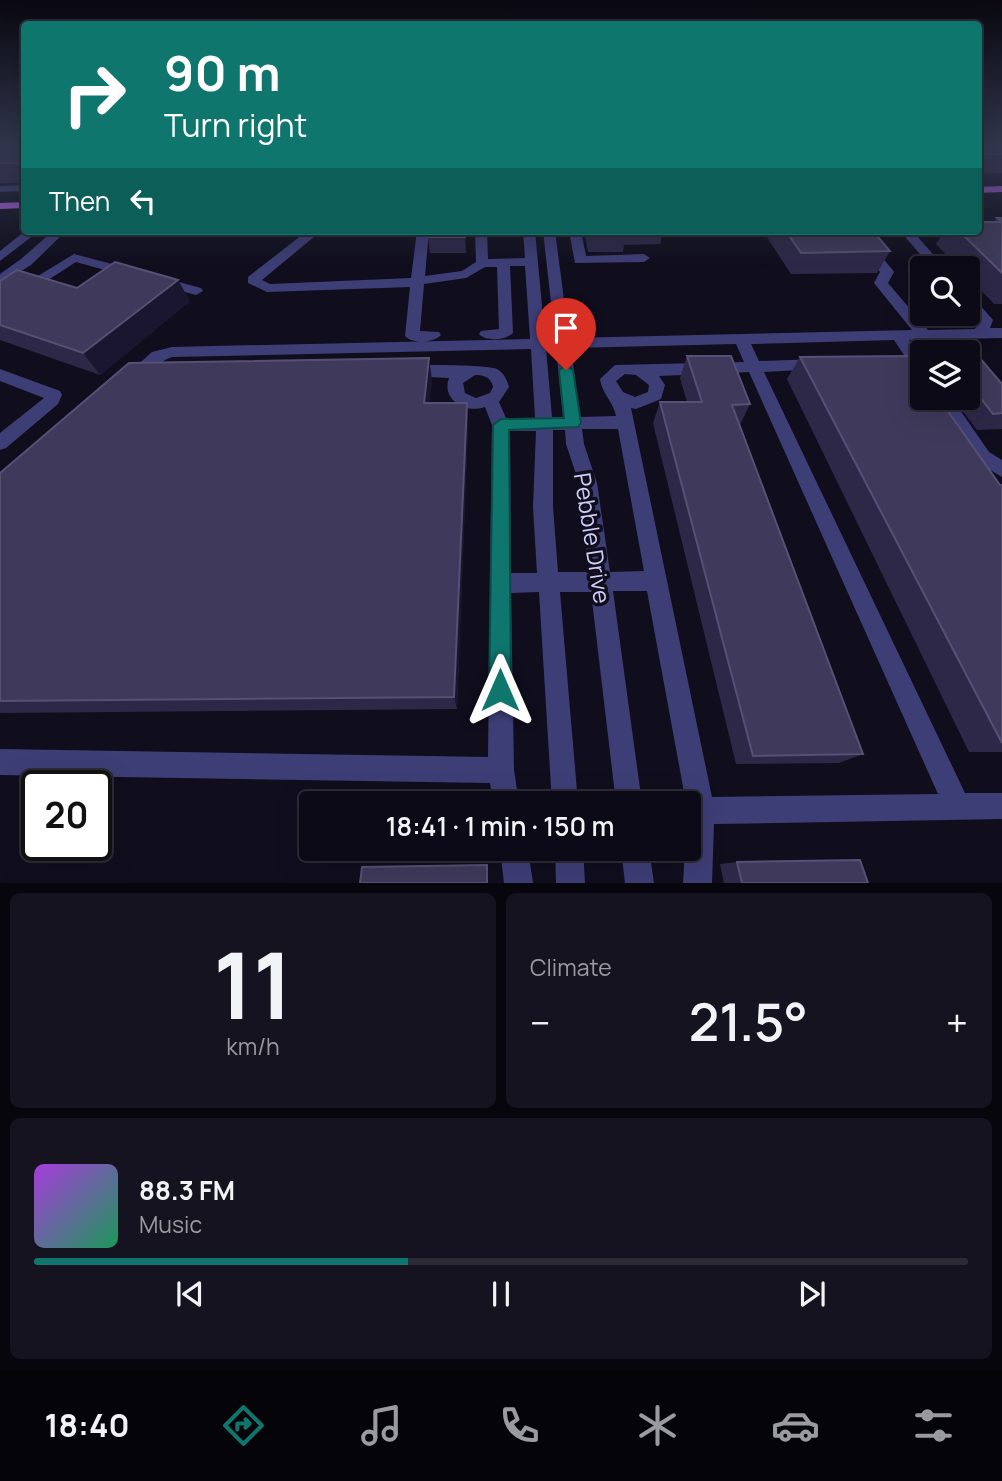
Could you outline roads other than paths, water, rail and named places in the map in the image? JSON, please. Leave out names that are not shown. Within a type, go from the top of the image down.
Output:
[{"type":"main road","points":[[982,190],[1002,189]]},
{"type":"main road","points":[[0,206],[21,205]]},
{"type":"street","points":[[0,189],[21,188]]},
{"type":"street","points":[[982,231],[1002,231]]},
{"type":"street","points":[[0,257],[28,235]]},
{"type":"street","points":[[0,280],[55,235]]},
{"type":"street","points":[[310,235],[253,280],[267,288],[418,282],[466,274],[482,263],[503,262],[532,270],[554,269],[580,260],[644,258]]},
{"type":"street","points":[[423,235],[412,335],[506,333],[503,262]]},
{"type":"street","points":[[481,235],[482,263]]},
{"type":"street","name":"Pebble Drive","points":[[529,235],[546,447],[543,507],[564,791]]},
{"type":"street","name":"Pebble Drive","points":[[549,235],[575,444],[588,484],[627,791]]},
{"type":"street","points":[[576,235],[580,260]]},
{"type":"street","points":[[856,235],[887,272],[881,283],[923,335]]},
{"type":"street","points":[[910,235],[928,256]]},
{"type":"street","points":[[35,282],[74,258],[134,277],[196,291]]},
{"type":"street","points":[[16,269],[35,282],[62,285]]},
{"type":"street","points":[[160,376],[128,381],[157,356],[172,352],[899,336],[983,327],[1002,320]]},
{"type":"street","points":[[980,322],[983,327],[1002,333]]},
{"type":"street","points":[[899,336],[910,356]]},
{"type":"street","points":[[742,340],[958,807]]},
{"type":"street","points":[[645,371],[648,342]]},
{"type":"street","points":[[393,371],[468,372],[492,373],[501,382],[500,392],[490,401],[476,404],[457,396],[454,386],[468,372],[470,345]]},
{"type":"street","points":[[697,791],[622,411],[610,390],[608,379],[610,375],[629,368],[645,371],[836,364]]},
{"type":"street","points":[[501,425],[573,423],[622,411],[655,395],[657,385],[645,371]]},
{"type":"street","points":[[0,375],[54,394],[52,400],[0,443]]},
{"type":"street","points":[[490,401],[501,425],[501,770],[504,791]]},
{"type":"street","points":[[951,410],[983,457],[1002,470]]},
{"type":"street","points":[[500,583],[656,581]]},
{"type":"street","points":[[0,762],[501,770]]},
{"type":"street","points":[[701,811],[1002,806]]},
{"type":"street","points":[[516,861],[519,883]]},
{"type":"street","points":[[570,861],[571,883]]},
{"type":"street","points":[[637,861],[640,883]]},
{"type":"street","points":[[697,883],[698,861]]}]
